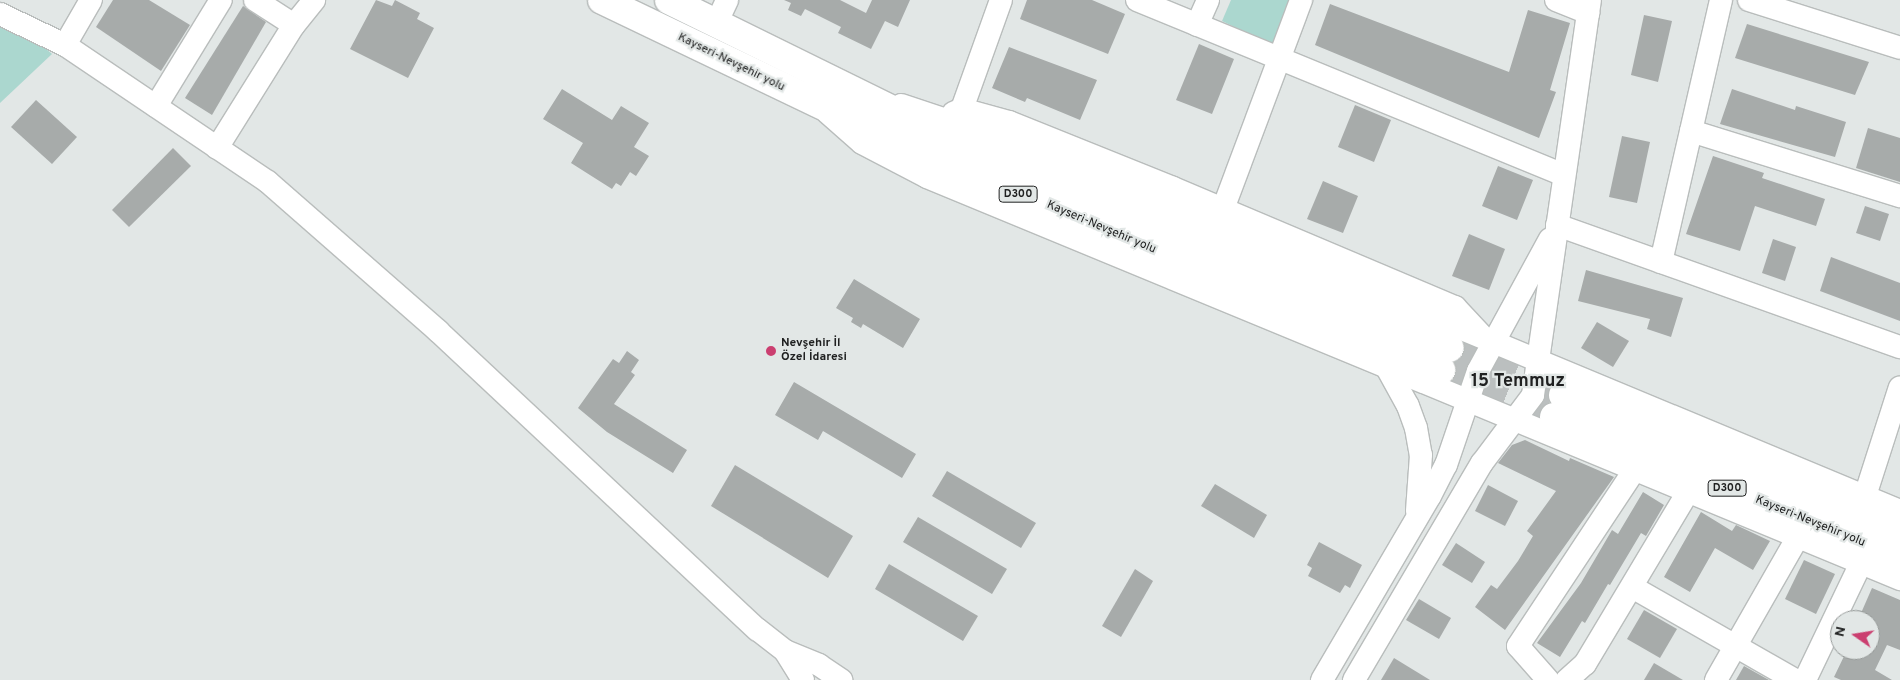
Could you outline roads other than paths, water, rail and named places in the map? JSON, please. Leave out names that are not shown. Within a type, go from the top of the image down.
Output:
[{"type":"highway","name":"Kayseri-Nevşehir yolu","points":[[602,0],[826,110],[928,156],[1446,359],[840,86],[721,12],[669,0]]},
{"type":"highway","name":"Kayseri-Nevşehir yolu","points":[[1900,534],[1558,406],[1900,558]]},
{"type":"street","points":[[65,45],[91,0]]},
{"type":"street","points":[[156,106],[222,0]]},
{"type":"street","points":[[255,0],[294,25]]},
{"type":"street","points":[[217,148],[294,25],[314,0]]},
{"type":"street","points":[[953,113],[1001,0]]},
{"type":"street","points":[[1137,0],[1564,175]]},
{"type":"street","points":[[1197,25],[1208,0]]},
{"type":"street","points":[[1223,210],[1301,0]]},
{"type":"street","points":[[1354,680],[1478,470],[1512,420],[1532,395],[1589,6],[1556,0]]},
{"type":"street","points":[[1661,262],[1721,0]]},
{"type":"street","points":[[1749,0],[1775,4],[1900,48]]},
{"type":"street","points":[[0,14],[65,45],[268,182],[320,225],[757,629],[785,651],[818,665],[840,680]]},
{"type":"street","points":[[840,86],[953,113],[1009,122],[1455,307],[1490,342]]},
{"type":"street","points":[[826,110],[862,143],[927,177],[1634,471],[1900,579]]},
{"type":"street","points":[[953,113],[1012,142],[1900,512]]},
{"type":"street","points":[[1691,131],[1900,196]]},
{"type":"street","points":[[1322,680],[1416,522],[1446,465],[1478,371],[1490,342],[1557,225]]},
{"type":"street","points":[[1557,225],[1900,347]]},
{"type":"street","points":[[1387,368],[1408,406],[1418,437],[1421,475],[1416,522]]},
{"type":"street","points":[[1865,496],[1900,387]]},
{"type":"street","points":[[1548,680],[1518,646],[1634,471]]},
{"type":"street","points":[[1567,680],[1585,664],[1688,492]]},
{"type":"street","points":[[1716,680],[1798,537]]},
{"type":"street","points":[[1805,680],[1861,563]]},
{"type":"street","points":[[1632,587],[1795,680]]},
{"type":"street","points":[[785,651],[803,680]]},
{"type":"tunnel","points":[[1450,348],[1563,395]]},
{"type":"tunnel","points":[[1441,370],[1554,417]]},
{"type":"place","name":"Nevşehir İl Özel İdaresi","points":[[771,351]]},
{"type":"district","name":"15 Temmuz","points":[[1518,382]]}]
